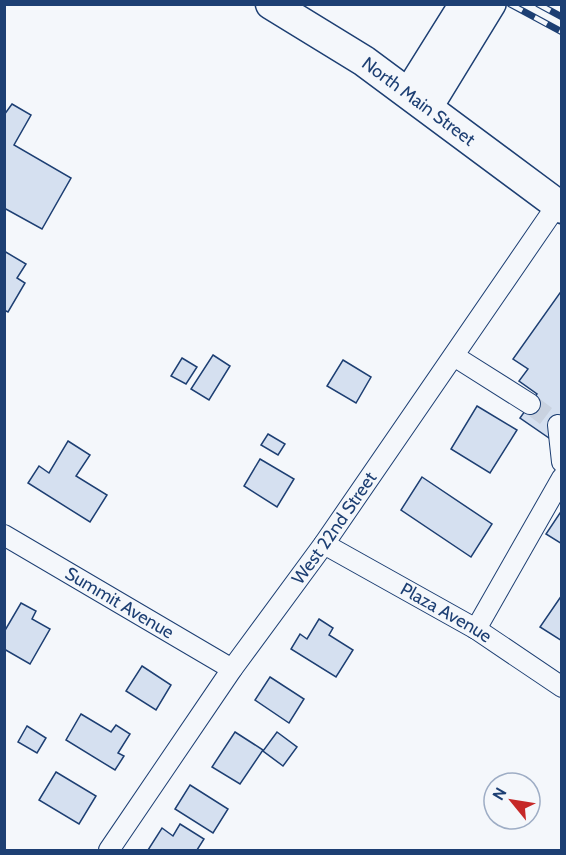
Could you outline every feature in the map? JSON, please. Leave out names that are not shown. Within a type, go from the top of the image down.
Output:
[{"type":"main road","name":"North Main Street","points":[[271,4],[344,48],[419,99],[559,206]]},
{"type":"main road","points":[[419,99],[463,4]]},
{"type":"main road","points":[[419,99],[492,4]]},
{"type":"street","name":"West 22nd Street","points":[[109,850],[232,669],[324,544],[559,206]]},
{"type":"street","points":[[454,356],[530,405]]},
{"type":"street","points":[[558,425],[561,462]]},
{"type":"street","points":[[476,629],[561,478]]},
{"type":"street","name":"Summit Avenue","points":[[4,535],[232,669]]},
{"type":"street","name":"Plaza Avenue","points":[[324,544],[476,629],[561,687]]},
{"type":"building","points":[[12,104],[31,115],[14,145],[71,178],[42,229],[4,208],[4,115]]},
{"type":"building","points":[[4,251],[26,264],[17,278],[25,283],[8,312],[4,310]]},
{"type":"building","points":[[562,290],[562,420],[549,438],[520,418],[537,394],[519,381],[528,369],[513,359]]},
{"type":"building","points":[[213,355],[230,366],[209,400],[191,389]]},
{"type":"building","points":[[182,358],[197,367],[186,384],[171,376]]},
{"type":"building","points":[[343,360],[371,377],[356,403],[327,386]]},
{"type":"building","points":[[477,406],[517,430],[490,473],[451,449]]},
{"type":"building","points":[[268,434],[285,444],[278,455],[261,445]]},
{"type":"building","points":[[68,441],[90,455],[76,476],[107,495],[90,522],[28,483],[39,466],[49,473]]},
{"type":"building","points":[[260,459],[294,479],[277,507],[244,486]]},
{"type":"building","points":[[422,477],[492,524],[471,557],[401,510]]},
{"type":"building","points":[[562,510],[562,544],[546,534]]},
{"type":"building","points":[[562,595],[562,641],[540,627]]},
{"type":"building","points":[[21,603],[36,611],[32,619],[50,629],[30,664],[4,649],[4,632]]},
{"type":"building","points":[[319,619],[333,628],[329,635],[353,650],[336,677],[291,649],[300,634],[307,639]]},
{"type":"building","points":[[142,666],[171,685],[156,710],[126,691]]},
{"type":"building","points":[[270,677],[304,699],[289,723],[255,700]]},
{"type":"building","points":[[81,714],[111,732],[116,725],[130,734],[118,753],[124,756],[115,770],[66,740]]},
{"type":"building","points":[[27,726],[46,738],[37,753],[18,742]]},
{"type":"building","points":[[235,732],[263,750],[240,784],[212,767]]},
{"type":"building","points":[[277,732],[297,747],[283,766],[263,751]]},
{"type":"building","points":[[56,772],[96,796],[79,824],[39,800]]},
{"type":"building","points":[[190,785],[228,809],[213,833],[175,809]]},
{"type":"building","points":[[180,824],[204,839],[197,850],[148,850],[162,828],[173,836]]},
{"type":"tunnel","points":[[530,404],[558,425]]},
{"type":"railway","points":[[510,4],[562,32]]},
{"type":"railway","points":[[538,4],[562,17]]}]
